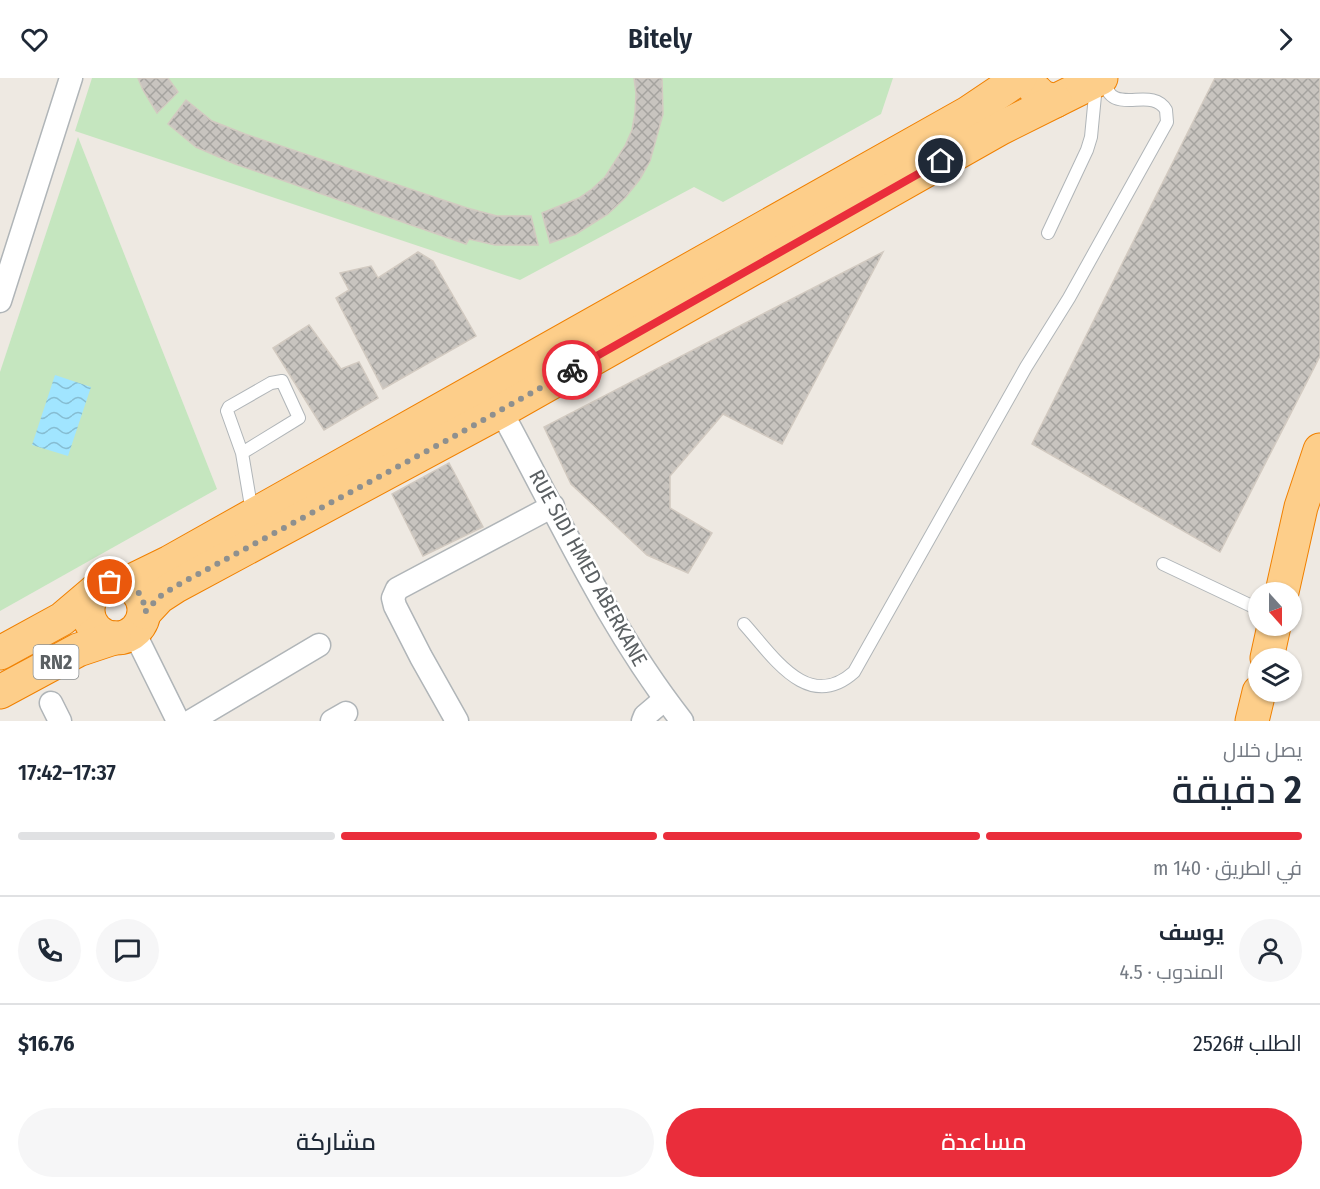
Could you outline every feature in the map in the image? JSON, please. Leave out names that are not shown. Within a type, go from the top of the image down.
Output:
[{"type":"highway","name":"RN2","points":[[0,653],[62,619],[95,591],[110,582],[127,583],[170,562],[986,91],[1020,78]]},
{"type":"highway","points":[[1032,78],[1037,92],[1048,100],[1055,101]]},
{"type":"highway","name":"RN2","points":[[0,692],[78,650],[131,627],[159,597],[176,586],[501,411],[1001,128],[1101,79]]},
{"type":"highway","points":[[1284,582],[1301,507],[1320,450]]},
{"type":"highway","points":[[127,583],[141,595],[131,627]]},
{"type":"highway","name":"RN2","points":[[95,591],[89,602],[90,620],[97,631],[131,627]]},
{"type":"highway","points":[[1252,721],[1257,702]]},
{"type":"street","points":[[0,301],[71,78]]},
{"type":"street","name":"RUE SIDI HMED ABERKANE","points":[[501,411],[612,619],[682,721]]},
{"type":"street","points":[[457,721],[395,606],[393,598],[397,589],[553,506]]},
{"type":"street","points":[[131,627],[178,721]]},
{"type":"street","points":[[191,721],[319,645]]},
{"type":"street","points":[[642,720],[665,699]]},
{"type":"lane","points":[[1048,233],[1087,150],[1101,79]]},
{"type":"lane","points":[[744,624],[800,682],[822,687],[834,685],[845,680],[854,672],[1026,367],[1069,298],[1167,122],[1166,110],[1158,100],[1121,100],[1108,92],[1101,79]]},
{"type":"lane","points":[[242,453],[299,418],[286,384],[282,381],[271,383],[228,407],[227,414],[242,453],[253,515]]},
{"type":"lane","points":[[1163,564],[1248,604]]},
{"type":"green space","points":[[92,78],[893,78],[881,114],[723,202],[694,187],[520,280],[75,131]]},
{"type":"green space","points":[[78,137],[217,489],[0,611],[0,372]]},
{"type":"water","points":[[55,375],[91,387],[68,456],[32,445]]},
{"type":"building","points":[[138,78],[168,78],[178,92],[157,113]]},
{"type":"building","points":[[634,78],[662,78],[663,114],[650,161],[625,198],[608,214],[576,234],[550,243],[542,213],[579,198],[592,189],[605,177],[625,146],[632,130],[635,113]]},
{"type":"building","points":[[1215,78],[1320,78],[1320,356],[1220,552],[1032,444]]},
{"type":"building","points":[[186,100],[212,121],[245,134],[467,208],[497,216],[531,216],[538,245],[495,245],[469,239],[466,244],[235,164],[196,147],[168,124]]},
{"type":"building","points":[[418,252],[433,261],[476,336],[383,389],[336,298],[349,290],[340,273],[371,266],[378,278]]},
{"type":"building","points":[[883,252],[782,444],[723,414],[670,476],[670,508],[712,533],[688,573],[647,555],[571,484],[544,427]]},
{"type":"building","points":[[309,325],[341,369],[359,362],[378,398],[324,430],[273,348]]},
{"type":"building","points":[[449,463],[483,527],[423,556],[392,494]]},
{"type":"way so far","points":[[110,582],[122,582],[133,586],[141,595],[145,612],[167,591],[301,520],[572,370]]},
{"type":"route","points":[[572,370],[941,161]]}]
